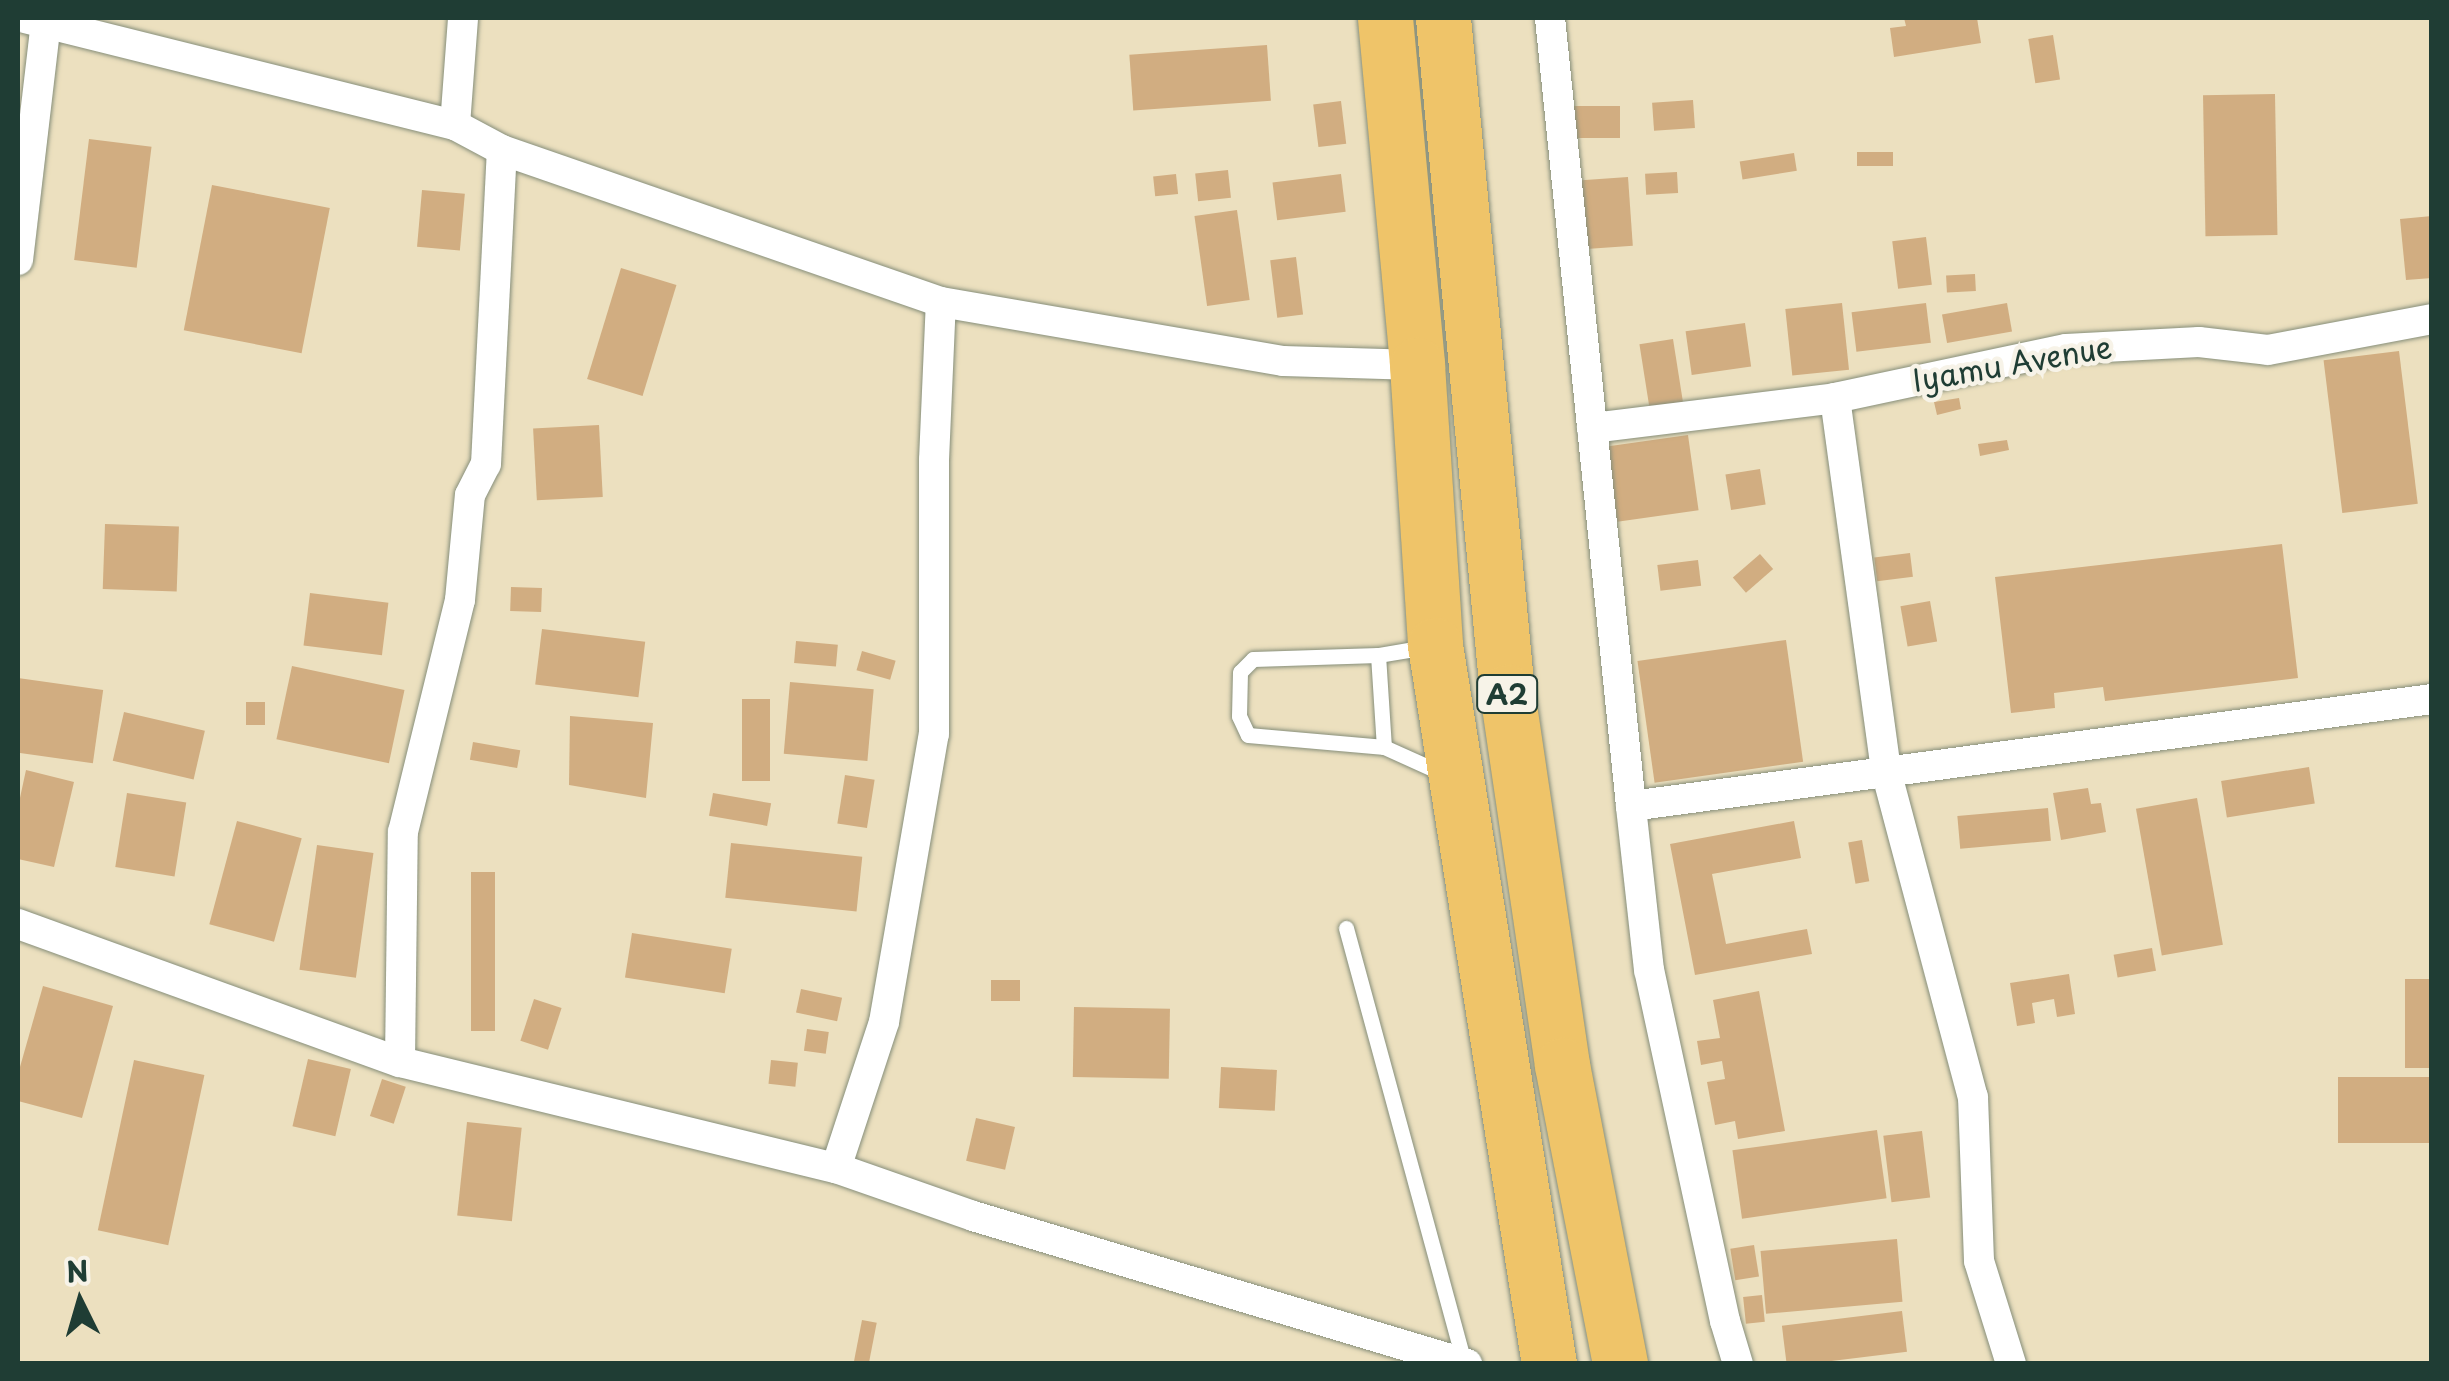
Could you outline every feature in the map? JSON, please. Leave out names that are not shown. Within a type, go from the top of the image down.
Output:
[{"type":"highway","name":"A2","points":[[1385,18],[1418,365],[1435,645],[1550,1364]]},
{"type":"highway","name":"A2","points":[[1443,18],[1507,692],[1562,1065],[1620,1364]]},
{"type":"street","points":[[455,125],[463,18]]},
{"type":"street","points":[[1550,18],[1650,970],[1738,1364]]},
{"type":"street","points":[[18,260],[36,20],[455,125],[502,150],[941,302],[1283,361],[1418,365]]},
{"type":"street","points":[[400,1062],[403,832],[460,600],[470,495],[486,464],[502,150]]},
{"type":"street","points":[[836,1168],[884,1022],[934,734],[934,460],[941,302]]},
{"type":"street","name":"Iyamu Avenue","points":[[1592,428],[1834,398],[2066,349],[2199,342],[2268,350],[2432,320]]},
{"type":"street","points":[[1834,398],[1886,771],[1974,1097],[1979,1262],[2011,1364]]},
{"type":"street","points":[[1631,806],[2432,699]]},
{"type":"street","points":[[18,924],[400,1062],[836,1168],[973,1216],[1465,1363]]},
{"type":"lane","points":[[1435,645],[1378,655],[1253,659],[1240,672],[1239,716],[1248,735],[1384,747],[1454,778]]},
{"type":"lane","points":[[1378,655],[1384,747]]},
{"type":"lane","points":[[1346,928],[1465,1363]]},
{"type":"building","points":[[1904,18],[1977,18],[1981,43],[1894,57],[1890,28],[1906,26]]},
{"type":"building","points":[[2053,35],[2060,79],[2035,83],[2028,39]]},
{"type":"building","points":[[1267,45],[1271,101],[1133,110],[1129,55]]},
{"type":"building","points":[[2275,94],[2277,235],[2205,236],[2203,95]]},
{"type":"building","points":[[1693,100],[1695,128],[1654,131],[1652,103]]},
{"type":"building","points":[[1341,101],[1346,144],[1318,147],[1313,104]]},
{"type":"building","points":[[1574,106],[1620,106],[1620,138],[1574,138]]},
{"type":"building","points":[[89,139],[152,147],[137,268],[74,260]]},
{"type":"building","points":[[1857,152],[1893,152],[1893,166],[1857,166]]},
{"type":"building","points":[[1794,153],[1797,171],[1742,179],[1740,162]]},
{"type":"building","points":[[1228,170],[1231,198],[1198,201],[1195,173]]},
{"type":"building","points":[[1677,172],[1678,193],[1646,195],[1645,174]]},
{"type":"building","points":[[1176,174],[1178,194],[1155,196],[1153,176]]},
{"type":"building","points":[[1341,174],[1346,212],[1277,220],[1273,182]]},
{"type":"building","points":[[1628,177],[1633,246],[1583,249],[1578,180]]},
{"type":"building","points":[[212,185],[330,208],[302,353],[184,330]]},
{"type":"building","points":[[422,190],[465,194],[460,251],[417,247]]},
{"type":"building","points":[[1237,210],[1250,300],[1207,306],[1194,216]]},
{"type":"building","points":[[2432,216],[2432,278],[2406,280],[2400,219]]},
{"type":"building","points":[[1926,237],[1932,285],[1898,289],[1892,241]]},
{"type":"building","points":[[1296,257],[1303,315],[1277,318],[1270,260]]},
{"type":"building","points":[[621,268],[676,285],[643,396],[587,379]]},
{"type":"building","points":[[1975,274],[1976,291],[1947,292],[1946,276]]},
{"type":"building","points":[[1842,303],[1849,370],[1792,376],[1785,309]]},
{"type":"building","points":[[1926,303],[1931,343],[1856,352],[1852,312]]},
{"type":"building","points":[[2007,303],[2012,332],[1947,343],[1942,314]]},
{"type":"building","points":[[1745,323],[1751,367],[1692,375],[1686,331]]},
{"type":"building","points":[[1673,339],[1683,405],[1650,410],[1639,344]]},
{"type":"building","points":[[2399,351],[2418,504],[2342,513],[2324,360]]},
{"type":"building","points":[[1959,398],[1961,409],[1937,415],[1934,402]]},
{"type":"building","points":[[599,425],[603,497],[537,500],[533,428]]},
{"type":"building","points":[[1688,435],[1699,510],[1617,522],[1607,446]]},
{"type":"building","points":[[2007,440],[2009,450],[1980,456],[1978,444]]},
{"type":"building","points":[[1760,469],[1766,505],[1731,510],[1725,474]]},
{"type":"building","points":[[105,524],[179,527],[177,592],[103,589]]},
{"type":"building","points":[[2282,544],[2298,678],[2105,701],[2103,687],[2054,693],[2055,708],[2011,713],[1995,577]]},
{"type":"building","points":[[1910,553],[1913,577],[1877,581],[1874,557]]},
{"type":"building","points":[[1760,554],[1773,569],[1746,593],[1733,578]]},
{"type":"building","points":[[1698,560],[1701,586],[1660,591],[1657,565]]},
{"type":"building","points":[[511,587],[542,588],[541,612],[510,611]]},
{"type":"building","points":[[310,593],[388,603],[382,655],[304,646]]},
{"type":"building","points":[[1930,601],[1937,641],[1908,647],[1900,606]]},
{"type":"building","points":[[542,629],[645,642],[638,697],[535,685]]},
{"type":"building","points":[[1786,640],[1803,762],[1655,783],[1637,661]]},
{"type":"building","points":[[796,641],[838,645],[836,667],[794,663]]},
{"type":"building","points":[[862,651],[896,661],[890,680],[856,670]]},
{"type":"building","points":[[292,666],[404,690],[389,763],[276,739]]},
{"type":"building","points":[[18,678],[103,690],[93,763],[18,753]]},
{"type":"building","points":[[790,682],[874,689],[867,761],[784,754]]},
{"type":"building","points":[[742,699],[770,699],[770,781],[742,781]]},
{"type":"building","points":[[246,702],[265,702],[265,725],[246,725]]},
{"type":"building","points":[[124,712],[205,731],[194,779],[113,761]]},
{"type":"building","points":[[570,716],[653,723],[646,798],[569,785]]},
{"type":"building","points":[[473,742],[520,750],[517,768],[470,760]]},
{"type":"building","points":[[2309,767],[2315,804],[2227,817],[2221,781]]},
{"type":"building","points":[[26,770],[74,782],[54,867],[18,859],[18,807]]},
{"type":"building","points":[[845,775],[875,780],[867,828],[837,823]]},
{"type":"building","points":[[2088,788],[2091,804],[2101,803],[2106,832],[2061,840],[2053,793]]},
{"type":"building","points":[[127,793],[186,802],[175,876],[115,867]]},
{"type":"building","points":[[713,793],[771,803],[767,826],[709,816]]},
{"type":"building","points":[[2197,798],[2223,945],[2162,956],[2136,809]]},
{"type":"building","points":[[2048,808],[2051,841],[1960,849],[1957,816]]},
{"type":"building","points":[[237,821],[302,838],[274,942],[209,924]]},
{"type":"building","points":[[1794,821],[1801,858],[1712,874],[1726,944],[1807,929],[1812,954],[1695,975],[1670,844]]},
{"type":"building","points":[[1862,840],[1869,881],[1856,884],[1848,842]]},
{"type":"building","points":[[731,843],[862,857],[857,911],[725,898]]},
{"type":"building","points":[[317,845],[373,853],[356,978],[299,970]]},
{"type":"building","points":[[471,872],[495,872],[495,1031],[471,1031]]},
{"type":"building","points":[[632,933],[732,949],[725,993],[625,977]]},
{"type":"building","points":[[2152,948],[2156,971],[2118,977],[2114,955]]},
{"type":"building","points":[[2069,974],[2075,1014],[2057,1017],[2054,999],[2032,1003],[2035,1023],[2017,1026],[2010,983]]},
{"type":"building","points":[[2405,979],[2432,979],[2432,1068],[2405,1068]]},
{"type":"building","points":[[991,980],[1020,980],[1020,1001],[991,1001]]},
{"type":"building","points":[[43,986],[113,1006],[82,1118],[18,1101],[18,1074]]},
{"type":"building","points":[[801,989],[842,998],[837,1021],[796,1012]]},
{"type":"building","points":[[1759,991],[1785,1131],[1738,1139],[1735,1121],[1715,1125],[1707,1082],[1725,1079],[1722,1061],[1701,1065],[1697,1041],[1720,1038],[1713,1000]]},
{"type":"building","points":[[534,999],[562,1008],[548,1050],[520,1041]]},
{"type":"building","points":[[1074,1007],[1170,1009],[1169,1079],[1073,1077]]},
{"type":"building","points":[[807,1029],[829,1032],[826,1054],[804,1051]]},
{"type":"building","points":[[308,1059],[351,1069],[335,1136],[292,1126]]},
{"type":"building","points":[[134,1060],[204,1075],[168,1245],[98,1230]]},
{"type":"building","points":[[771,1060],[798,1063],[795,1087],[768,1084]]},
{"type":"building","points":[[1221,1067],[1277,1070],[1275,1111],[1219,1108]]},
{"type":"building","points":[[2338,1077],[2432,1077],[2432,1143],[2338,1143]]},
{"type":"building","points":[[382,1079],[406,1087],[394,1124],[370,1116]]},
{"type":"building","points":[[976,1118],[1015,1127],[1005,1170],[966,1161]]},
{"type":"building","points":[[467,1122],[522,1128],[512,1221],[457,1215]]},
{"type":"building","points":[[1877,1130],[1887,1198],[1742,1219],[1732,1150]]},
{"type":"building","points":[[1922,1131],[1930,1198],[1891,1202],[1883,1136]]},
{"type":"building","points":[[1897,1239],[1902,1302],[1766,1314],[1761,1251]]},
{"type":"building","points":[[1754,1245],[1759,1277],[1735,1280],[1730,1249]]},
{"type":"building","points":[[1762,1295],[1765,1322],[1746,1324],[1743,1297]]},
{"type":"building","points":[[1902,1311],[1907,1352],[1787,1364],[1782,1326]]},
{"type":"building","points":[[862,1320],[877,1323],[869,1364],[854,1363]]}]
